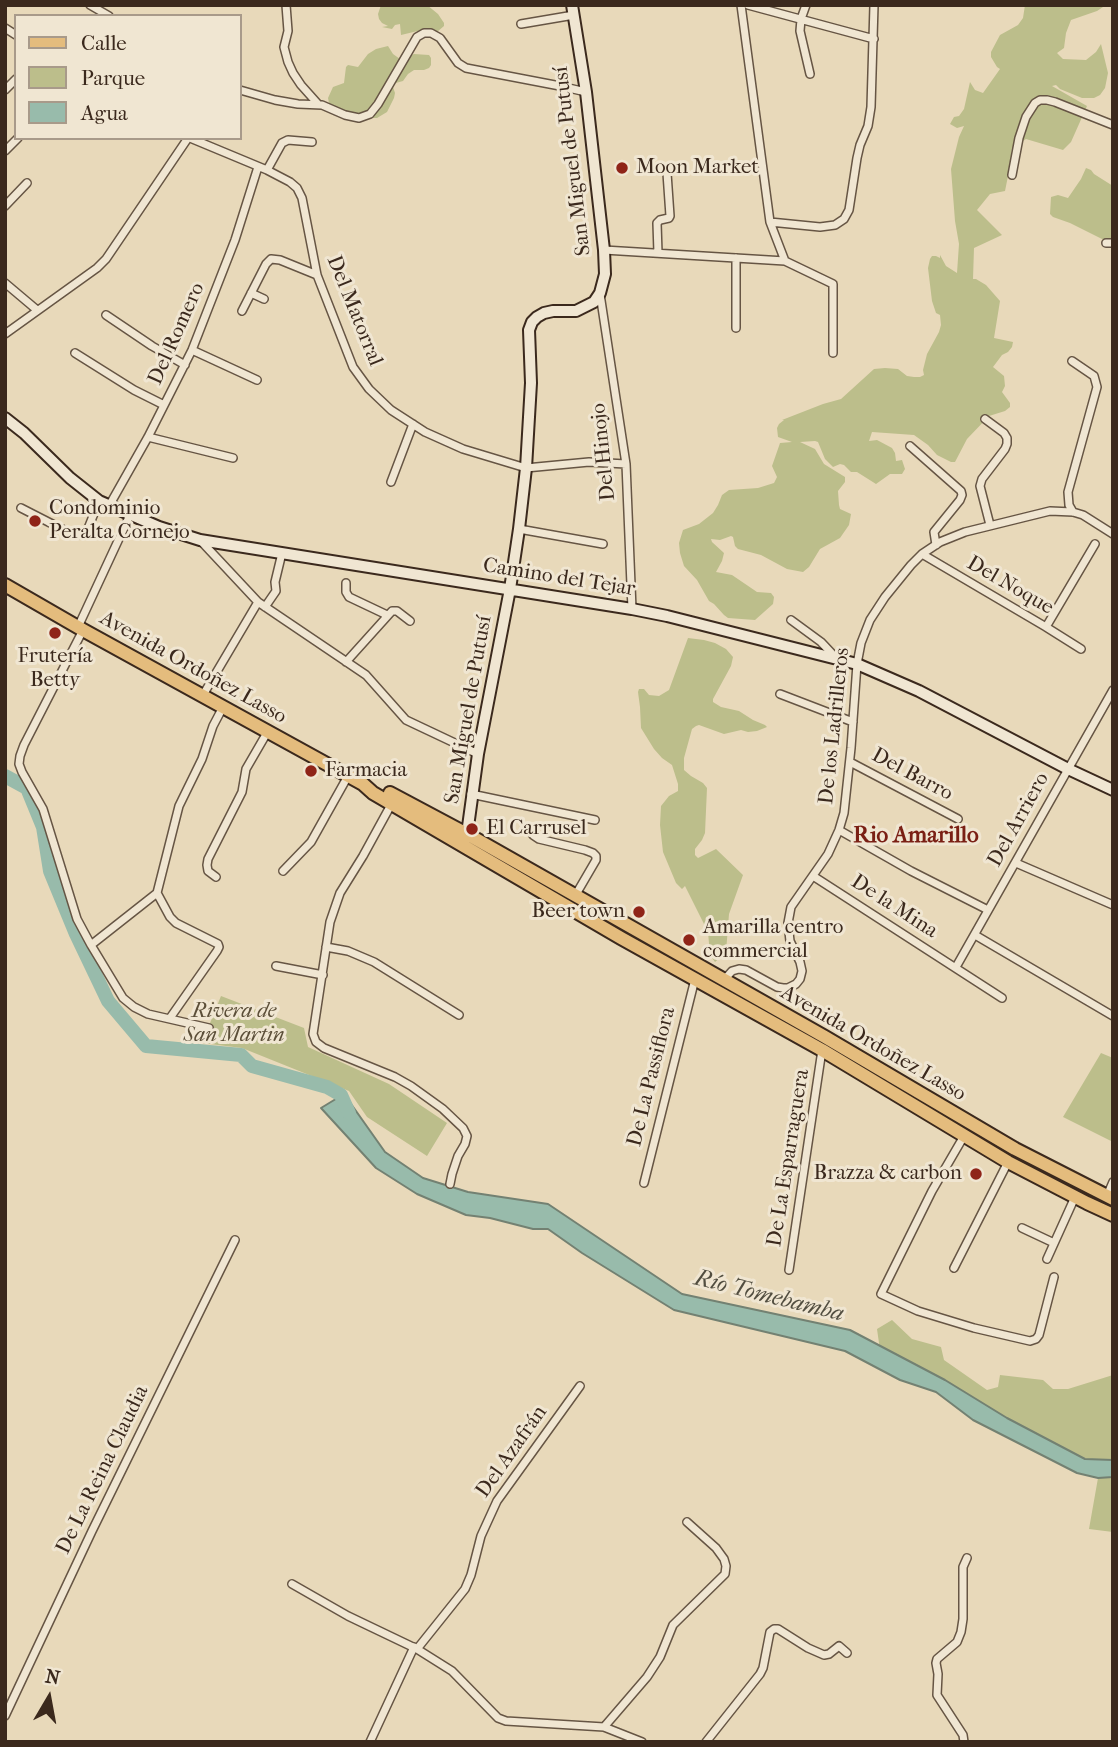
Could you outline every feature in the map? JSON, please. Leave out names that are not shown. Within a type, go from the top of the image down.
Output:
[{"type":"main road","name":"Avenida Ordoñez Lasso","points":[[5,585],[363,784],[373,793],[393,800],[575,896],[825,1037],[1015,1149],[1110,1198]]},
{"type":"main road","name":"Avenida Ordoñez Lasso","points":[[465,839],[695,979],[822,1050],[1008,1162],[1107,1212]]},
{"type":"street","points":[[90,5],[106,14]]},
{"type":"street","points":[[286,5],[288,31],[284,47],[288,62],[301,85],[319,104]]},
{"type":"street","points":[[741,5],[770,222],[785,261]]},
{"type":"street","points":[[748,5],[874,39]]},
{"type":"street","points":[[806,5],[800,31],[810,74]]},
{"type":"street","points":[[770,222],[820,227],[835,225],[844,219],[849,210],[857,158],[868,126],[871,107],[874,5]]},
{"type":"street","points":[[521,24],[573,10]]},
{"type":"street","name":"San Miguel de Putusí","points":[[465,839],[519,529],[531,383],[529,330],[537,317],[553,311],[576,311],[594,302],[600,293],[605,274],[586,92],[573,10]]},
{"type":"street","points":[[242,91],[275,100],[319,104],[359,118],[370,114],[388,89],[417,37],[431,33],[440,38],[458,63],[466,68],[586,92]]},
{"type":"street","points":[[1012,175],[1026,117],[1040,100],[1055,102],[1113,125]]},
{"type":"street","points":[[5,334],[106,259],[188,140]]},
{"type":"street","name":"Del Matorral","points":[[194,140],[290,182],[297,188],[302,198],[317,275],[353,367],[369,389],[391,410],[425,432],[463,449],[526,468]]},
{"type":"street","name":"Del Romero","points":[[20,508],[64,530],[84,535],[148,437],[185,365],[262,169],[282,143],[288,140],[312,142]]},
{"type":"street","points":[[658,253],[657,223],[670,216],[667,173]]},
{"type":"street","points":[[5,206],[27,183]]},
{"type":"street","points":[[604,250],[785,261],[833,284],[833,353]]},
{"type":"street","points":[[736,258],[736,328]]},
{"type":"street","points":[[242,312],[271,259],[317,275]]},
{"type":"street","points":[[5,284],[37,310]]},
{"type":"street","points":[[251,293],[264,299]]},
{"type":"street","name":"Del Hinojo","points":[[600,293],[626,464],[632,608]]},
{"type":"street","points":[[106,315],[185,365]]},
{"type":"street","points":[[192,350],[257,380]]},
{"type":"street","points":[[75,353],[134,390],[164,405]]},
{"type":"street","points":[[1072,361],[1094,376],[1097,383],[1068,492],[1069,505],[1073,512],[1083,515],[1113,534]]},
{"type":"street","name":"Camino del Tejar","points":[[5,418],[70,478],[104,503],[159,527],[200,540],[632,608],[857,664],[919,691],[1113,790]]},
{"type":"street","points":[[985,419],[1007,438],[1005,449],[982,480],[990,525]]},
{"type":"street","points":[[391,482],[413,424]]},
{"type":"street","points":[[148,437],[233,458]]},
{"type":"street","points":[[910,446],[961,491],[960,500],[934,532],[936,545]]},
{"type":"street","points":[[526,468],[589,462],[626,464]]},
{"type":"street","name":"De los Ladrilleros","points":[[724,981],[732,971],[739,969],[777,987],[788,988],[796,985],[800,979],[800,962],[790,941],[788,923],[791,906],[828,854],[839,830],[844,813],[850,762],[861,643],[870,620],[885,597],[911,565],[936,545],[965,532],[990,525],[1050,511],[1073,512]]},
{"type":"street","points":[[130,515],[24,744],[19,764],[43,809],[77,919],[126,1001],[144,1012],[209,1028]]},
{"type":"street","points":[[519,529],[603,544]]},
{"type":"street","points":[[200,540],[262,605],[366,675],[406,720],[478,754]]},
{"type":"street","points":[[1046,627],[1095,544]]},
{"type":"street","points":[[203,695],[262,605],[276,591],[275,582],[282,553]]},
{"type":"street","name":"Del Noque","points":[[922,554],[1081,649]]},
{"type":"street","points":[[346,583],[349,597],[387,615]]},
{"type":"street","points":[[346,662],[387,615],[395,611],[410,621]]},
{"type":"street","points":[[791,620],[821,642],[837,659]]},
{"type":"street","name":"Del Arriero","points":[[956,967],[1113,690]]},
{"type":"street","points":[[780,694],[853,722]]},
{"type":"street","points":[[91,945],[158,893],[179,806],[202,759],[223,706]]},
{"type":"street","points":[[216,877],[208,871],[208,859],[242,792],[246,769],[268,731]]},
{"type":"street","name":"Del Barro","points":[[850,762],[958,819]]},
{"type":"street","points":[[283,871],[311,842],[348,776]]},
{"type":"street","points":[[471,794],[596,820]]},
{"type":"street","points":[[393,800],[340,893],[330,922],[313,1034],[316,1042],[324,1048],[411,1086],[463,1128],[467,1136],[450,1184]]},
{"type":"street","points":[[528,827],[539,839],[585,850],[596,856],[575,896]]},
{"type":"street","points":[[839,830],[988,910]]},
{"type":"street","points":[[1016,863],[1113,905]]},
{"type":"street","name":"De la Mina","points":[[813,876],[1002,998]]},
{"type":"street","points":[[158,893],[176,923],[210,939],[219,947],[170,1018]]},
{"type":"street","points":[[975,935],[1113,1016]]},
{"type":"street","points":[[326,947],[348,951],[374,962],[459,1015]]},
{"type":"street","points":[[276,965],[323,975]]},
{"type":"street","name":"De La Passiflora","points":[[644,1184],[695,979]]},
{"type":"street","name":"De La Esparraguera","points":[[789,1270],[822,1050]]},
{"type":"street","points":[[964,1136],[932,1191],[881,1294],[918,1311],[1030,1341],[1039,1335],[1054,1277]]},
{"type":"street","points":[[954,1268],[1008,1162]]},
{"type":"street","points":[[1107,1212],[1113,1182]]},
{"type":"street","points":[[1047,1259],[1074,1197]]},
{"type":"street","points":[[1022,1228],[1054,1243]]},
{"type":"street","name":"De La Reina Claudia","points":[[5,1716],[234,1240]]},
{"type":"street","name":"Del Azafrán","points":[[370,1742],[415,1648],[465,1589],[481,1536],[497,1500],[580,1386]]},
{"type":"street","points":[[604,1727],[647,1677],[660,1657],[673,1625],[724,1574],[724,1559],[716,1548],[687,1522]]},
{"type":"street","points":[[964,1742],[963,1735],[937,1695],[936,1663],[937,1659],[957,1642],[961,1632],[963,1567],[967,1558]]},
{"type":"street","points":[[292,1584],[348,1616],[415,1648],[452,1671],[498,1718],[604,1727],[642,1742]]},
{"type":"street","points":[[706,1742],[760,1674],[770,1632],[774,1629],[824,1655],[839,1646],[847,1653]]},
{"type":"green space","points":[[381,5],[427,5],[438,14],[444,26],[437,32],[426,29],[401,35],[400,24],[392,29],[382,27],[388,26],[379,19]]},
{"type":"green space","points":[[1025,5],[1106,5],[1071,20],[1064,48],[1057,53],[1063,59],[1086,60],[1101,44],[1108,73],[1105,88],[1094,98],[1082,98],[1056,85],[1052,86],[1087,106],[1071,142],[1063,150],[1026,139],[1012,148],[1005,191],[990,194],[977,210],[1002,235],[974,248],[973,279],[986,285],[1000,301],[994,338],[1013,342],[1008,352],[1002,355],[993,367],[1004,376],[1005,386],[1002,392],[1010,407],[989,416],[967,439],[955,462],[937,455],[914,435],[872,432],[869,441],[877,440],[892,448],[896,461],[902,460],[905,469],[902,474],[890,474],[876,484],[857,472],[851,472],[844,465],[833,467],[825,459],[818,442],[800,442],[815,449],[824,464],[845,477],[845,482],[838,491],[839,505],[840,509],[851,514],[849,525],[840,538],[820,549],[803,572],[787,569],[761,555],[738,549],[731,536],[720,540],[711,539],[724,553],[716,572],[732,575],[757,592],[771,593],[774,597],[773,604],[755,620],[728,618],[709,601],[697,580],[684,566],[679,543],[683,530],[699,524],[713,513],[722,495],[729,490],[758,488],[774,483],[777,477],[772,466],[780,443],[792,442],[778,437],[777,428],[782,420],[841,399],[874,369],[898,369],[907,376],[914,377],[924,375],[927,354],[941,325],[940,315],[936,313],[932,301],[928,268],[930,259],[932,256],[940,258],[940,255],[946,266],[957,273],[959,244],[951,169],[964,126],[957,128],[950,124],[964,109],[970,82],[975,90],[983,93],[1000,69],[991,57],[991,52],[1000,35],[1018,25],[1023,18]]},
{"type":"green space","points":[[388,46],[400,59],[414,54],[429,55],[431,65],[424,70],[414,70],[403,81],[392,84],[395,93],[387,112],[377,118],[369,118],[325,103],[329,103],[328,98],[333,87],[344,83],[348,65],[358,67],[368,54]]},
{"type":"green space","points":[[1086,168],[1113,186],[1113,242],[1050,214],[1051,197],[1058,195],[1068,198]]},
{"type":"green space","points":[[688,638],[715,643],[733,657],[713,702],[721,707],[739,711],[767,727],[757,731],[741,730],[724,734],[696,726],[692,729],[684,758],[684,770],[707,788],[705,833],[695,849],[695,855],[698,858],[716,849],[743,875],[729,914],[726,952],[715,962],[710,955],[708,932],[685,886],[682,889],[676,883],[663,852],[661,806],[669,796],[678,791],[678,784],[672,765],[654,749],[641,728],[638,692],[639,689],[644,689],[649,695],[659,696],[669,690]]},
{"type":"green space","name":"Rivera de San Martin","points":[[221,996],[304,1028],[308,1047],[389,1084],[447,1123],[427,1156],[367,1117],[349,1091],[242,1048],[202,1043]]},
{"type":"green space","points":[[1101,1053],[1113,1058],[1113,1142],[1063,1117]]},
{"type":"green space","points":[[892,1320],[912,1339],[941,1347],[944,1360],[987,1390],[998,1387],[1000,1375],[1043,1380],[1053,1389],[1068,1389],[1113,1375],[1113,1460],[1086,1459],[1003,1420],[880,1350],[877,1329]]},
{"type":"green space","points":[[1113,1477],[1113,1532],[1089,1529],[1098,1478]]},
{"type":"water","points":[[344,1094],[385,1152],[423,1178],[468,1192],[548,1204],[682,1294],[850,1330],[1085,1459],[1113,1460],[1113,1477],[1098,1478],[1077,1473],[973,1420],[936,1392],[900,1380],[845,1351],[674,1310],[548,1229],[533,1229],[466,1215],[417,1194],[376,1168],[321,1108]]},
{"type":"waterway","name":"Río Tomebamba","points":[[5,776],[27,788],[43,827],[50,871],[76,934],[108,1001],[146,1046],[241,1055],[252,1066],[327,1087],[341,1095],[349,1113]]},
{"type":"place","name":"Moon Market","points":[[622,168]]},
{"type":"place","name":"Condominio Peralta Cornejo","points":[[35,521]]},
{"type":"place","name":"Frutería Betty","points":[[55,633]]},
{"type":"place","name":"Farmacia","points":[[311,771]]},
{"type":"place","name":"El Carrusel","points":[[472,829]]},
{"type":"place","name":"Beer town","points":[[639,912]]},
{"type":"place","name":"Amarilla centro commercial","points":[[689,940]]},
{"type":"place","name":"Brazza & carbon","points":[[976,1174]]},
{"type":"district","name":"Rio Amarillo","points":[[916,836]]}]
